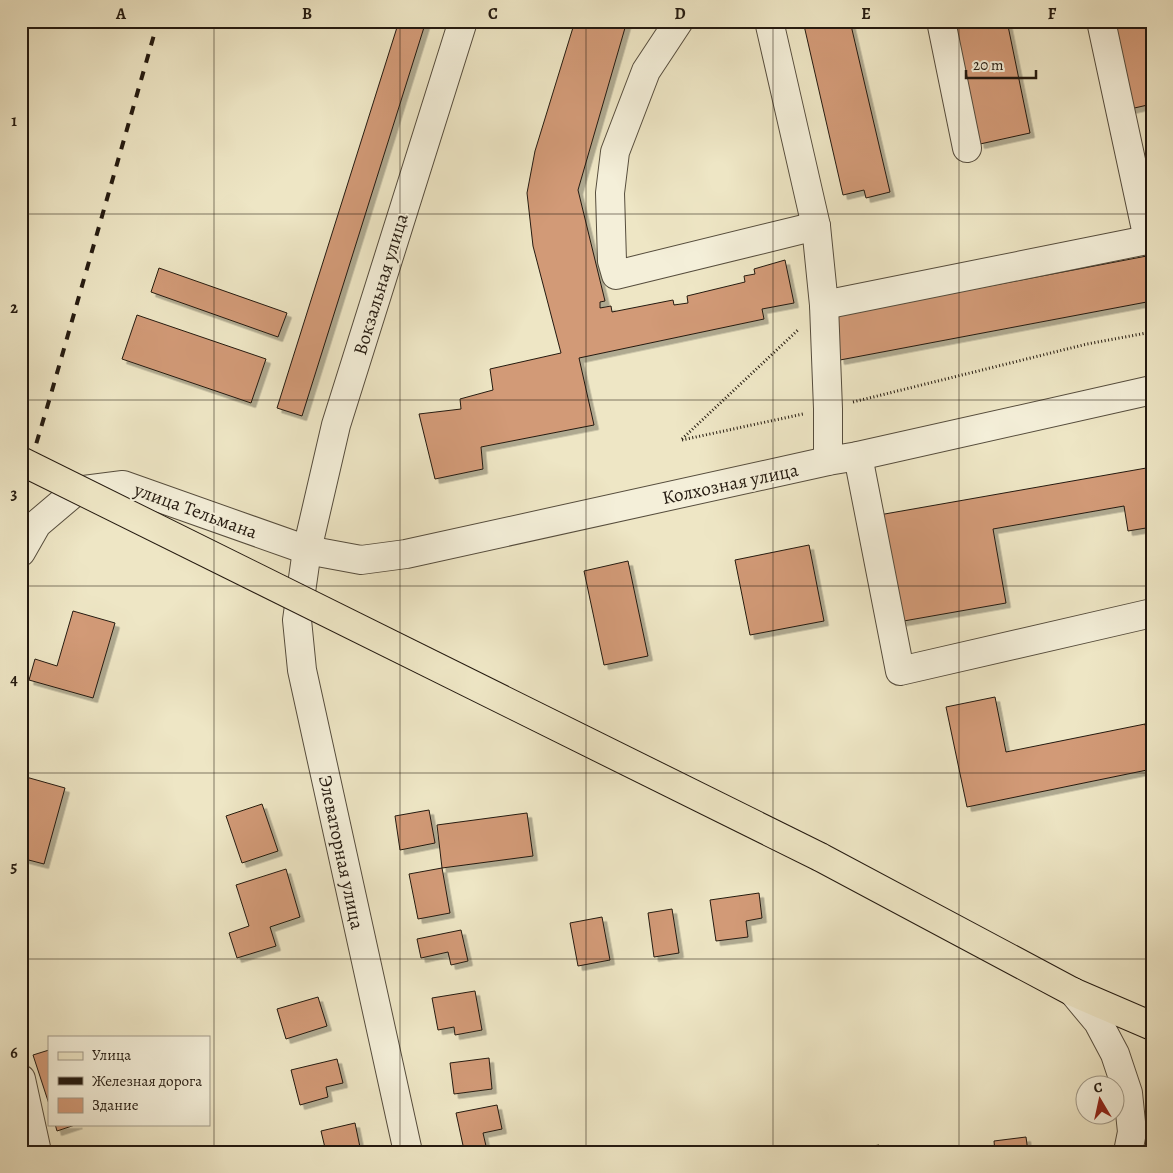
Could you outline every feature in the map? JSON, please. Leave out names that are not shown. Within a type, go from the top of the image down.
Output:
[{"type":"main road","points":[[21,461],[820,856],[1073,992],[1152,1026]]},
{"type":"street","name":"Вокзальная улица","points":[[307,550],[336,425],[463,21]]},
{"type":"street","points":[[679,21],[646,71],[615,152],[610,193],[612,261],[616,275],[816,226]]},
{"type":"street","points":[[769,21],[816,226],[824,305],[828,461]]},
{"type":"street","points":[[941,21],[967,148]]},
{"type":"street","points":[[824,305],[1150,239],[1101,21]]},
{"type":"street","name":"Колхозная улица","points":[[307,550],[361,560],[406,554],[1152,390]]},
{"type":"street","points":[[858,456],[900,671],[1152,613]]},
{"type":"street","name":"улица Тельмана","points":[[21,552],[37,524],[76,491],[123,485],[307,550]]},
{"type":"street","name":"Элеваторная улица","points":[[307,550],[297,620],[302,670],[408,1152]]},
{"type":"street","points":[[1073,992],[1098,1022],[1115,1054],[1128,1092],[1132,1132],[1128,1152]]},
{"type":"street","points":[[21,1079],[36,1152]]},
{"type":"path","points":[[824,305],[682,440],[828,409],[1087,344],[1152,332]]},
{"type":"building","points":[[399,21],[426,21],[302,416],[277,408]]},
{"type":"building","points":[[575,21],[627,21],[578,190],[605,301],[600,302],[600,308],[611,306],[612,312],[673,300],[674,305],[688,303],[687,296],[745,282],[744,276],[755,274],[754,269],[785,260],[794,303],[762,309],[764,319],[579,358],[594,425],[481,447],[483,469],[435,479],[419,414],[461,409],[460,399],[493,390],[490,369],[561,353],[533,246],[527,193],[535,151]]},
{"type":"building","points":[[803,21],[850,21],[890,192],[866,198],[864,190],[843,195]]},
{"type":"building","points":[[955,21],[1007,21],[1030,133],[980,144]]},
{"type":"building","points":[[1111,21],[1152,21],[1152,104],[1130,109]]},
{"type":"building","points":[[1152,255],[1152,301],[840,360],[832,316]]},
{"type":"building","points":[[159,268],[287,313],[278,337],[151,292]]},
{"type":"building","points":[[137,315],[266,359],[251,403],[122,359]]},
{"type":"building","points":[[1152,467],[1152,527],[1128,531],[1124,506],[993,529],[1006,603],[898,622],[879,515]]},
{"type":"building","points":[[809,545],[824,621],[750,635],[735,560]]},
{"type":"building","points":[[628,561],[648,656],[604,665],[584,571]]},
{"type":"building","points":[[73,611],[115,623],[93,698],[29,680],[35,659],[57,666]]},
{"type":"building","points":[[995,697],[1006,752],[1145,724],[1152,759],[1152,769],[967,807],[946,707]]},
{"type":"building","points":[[26,777],[65,788],[44,864],[21,858],[21,792]]},
{"type":"building","points":[[262,804],[278,851],[242,863],[226,816]]},
{"type":"building","points":[[429,810],[435,843],[400,850],[395,816]]},
{"type":"building","points":[[527,813],[533,856],[442,868],[437,825]]},
{"type":"building","points":[[442,868],[450,913],[418,919],[409,874]]},
{"type":"building","points":[[286,869],[300,917],[270,927],[276,946],[237,958],[229,933],[249,926],[236,885]]},
{"type":"building","points":[[759,893],[762,918],[746,921],[748,937],[716,941],[710,900]]},
{"type":"building","points":[[672,909],[679,953],[654,957],[648,913]]},
{"type":"building","points":[[602,917],[610,960],[578,966],[570,923]]},
{"type":"building","points":[[461,930],[468,961],[451,965],[448,952],[421,958],[417,939]]},
{"type":"building","points":[[475,991],[482,1030],[455,1035],[454,1027],[438,1030],[432,998]]},
{"type":"building","points":[[318,997],[327,1026],[286,1039],[277,1009]]},
{"type":"building","points":[[48,1050],[48,1101],[33,1055]]},
{"type":"building","points":[[489,1058],[492,1089],[454,1094],[450,1063]]},
{"type":"building","points":[[337,1059],[343,1083],[326,1087],[328,1097],[300,1105],[291,1070]]},
{"type":"building","points":[[497,1105],[502,1129],[483,1133],[486,1146],[464,1150],[456,1113]]},
{"type":"building","points":[[355,1123],[361,1152],[326,1152],[321,1131]]},
{"type":"building","points":[[56,1126],[72,1126],[57,1131]]},
{"type":"building","points":[[1026,1137],[1028,1152],[995,1152],[994,1141]]},
{"type":"building","points":[[879,1145],[880,1152],[855,1152],[855,1149]]},
{"type":"railway","points":[[21,495],[158,21]]}]
